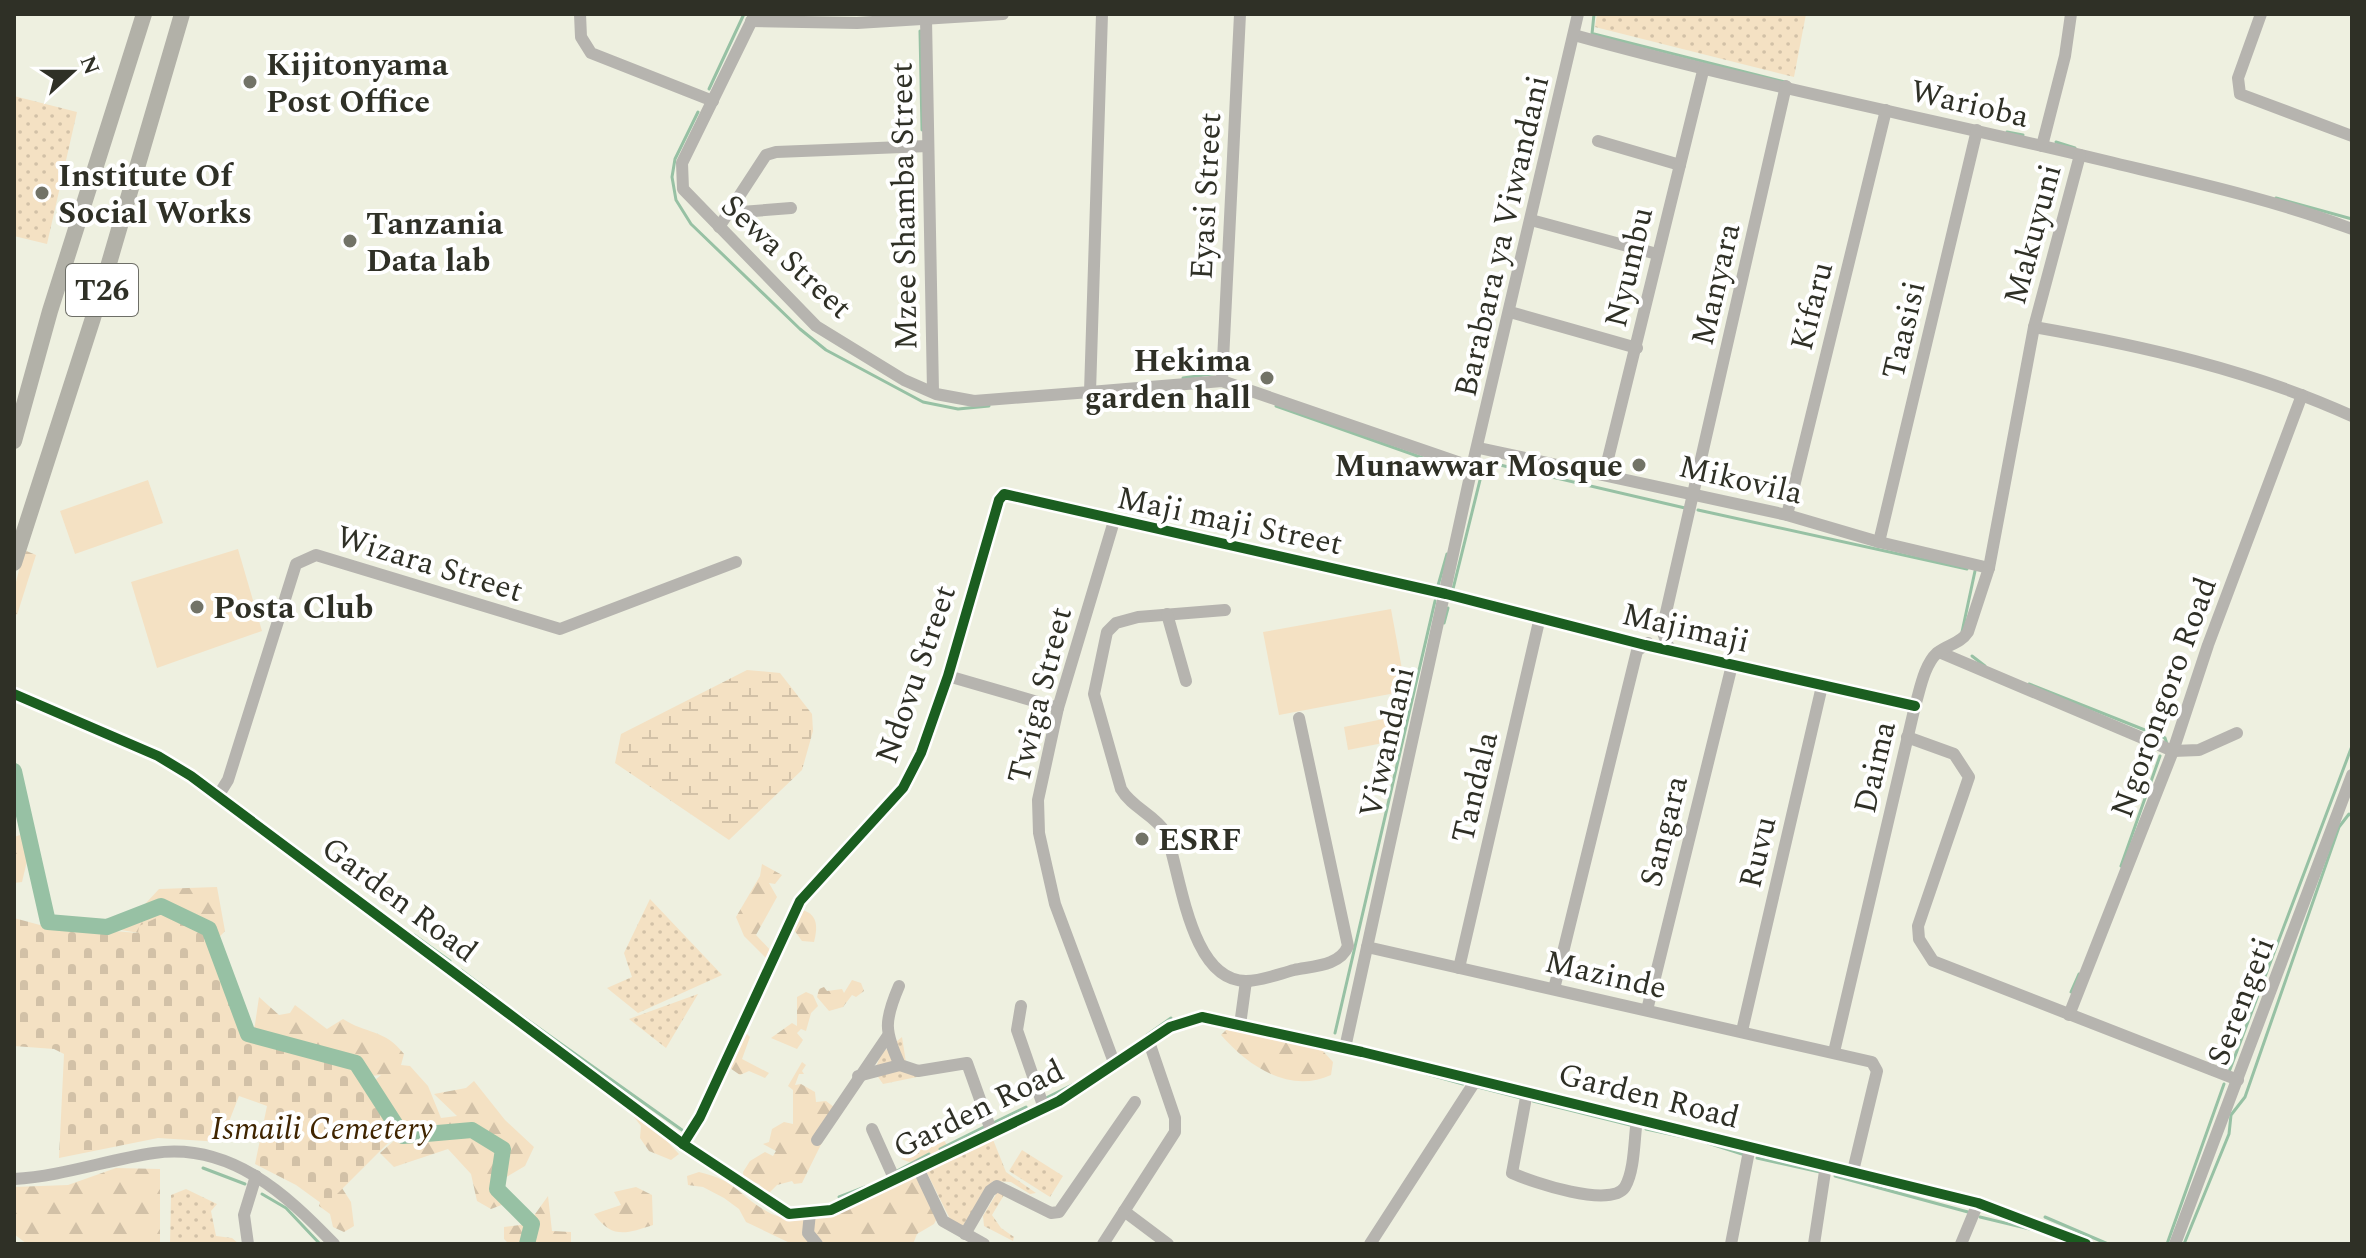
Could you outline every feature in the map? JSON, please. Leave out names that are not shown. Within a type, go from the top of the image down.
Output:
[{"type":"highway","name":"T26","points":[[14,441],[50,311],[144,14]]},
{"type":"highway","name":"T26","points":[[14,563],[93,318],[182,14]]},
{"type":"street","points":[[580,14],[581,37],[591,53],[713,101]]},
{"type":"street","points":[[753,18],[857,23],[1003,14]]},
{"type":"street","points":[[1090,392],[1102,14]]},
{"type":"street","name":"Eyasi Street","points":[[1222,381],[1240,14]]},
{"type":"street","points":[[1574,35],[1578,14]]},
{"type":"street","points":[[2042,146],[2065,56],[2071,14]]},
{"type":"street","points":[[2261,14],[2238,78],[2240,94],[2352,136]]},
{"type":"street","name":"Sewa Street","points":[[753,18],[682,163],[680,179],[688,197],[816,326],[904,380],[953,399],[974,401],[1222,381],[1472,467]]},
{"type":"street","name":"Mzee Shamba Street","points":[[926,19],[933,391]]},
{"type":"street","name":"Warioba","points":[[1574,35],[1703,71],[1786,86],[1977,130],[2298,209],[2352,229]]},
{"type":"street","name":"Barabara ya Viwandani","points":[[1479,448],[1574,35]]},
{"type":"street","name":"Nyumbu","points":[[1604,475],[1703,71]]},
{"type":"street","name":"Manyara","points":[[1662,630],[1786,86]]},
{"type":"street","name":"Kifaru","points":[[1787,515],[1886,110]]},
{"type":"street","name":"Taasisi","points":[[1879,542],[1977,130]]},
{"type":"street","points":[[1598,141],[1680,165]]},
{"type":"street","points":[[719,227],[766,155],[776,152],[928,146]]},
{"type":"street","name":"Makuyuni","points":[[2034,327],[2080,155]]},
{"type":"street","points":[[741,212],[791,208]]},
{"type":"street","points":[[1531,220],[1657,254]]},
{"type":"street","points":[[1510,312],[1637,348]]},
{"type":"street","points":[[2034,327],[2176,355],[2302,395],[2352,416]]},
{"type":"street","name":"Daima","points":[[1834,1052],[1915,706],[1931,660],[1962,640],[1968,632],[1989,568],[2034,327]]},
{"type":"street","name":"Ngorongoro Road","points":[[2069,1015],[2173,751],[2302,395]]},
{"type":"street","name":"Mikovila","points":[[1479,448],[1695,493],[1726,504],[1787,515],[1879,542],[1989,568]]},
{"type":"street","name":"Viwandani","points":[[1345,1048],[1472,467],[1479,448]]},
{"type":"street","name":"Maji maji Street","points":[[1004,494],[1446,594]]},
{"type":"street","name":"Ndovu Street","points":[[683,1144],[700,1117],[800,901],[903,788],[921,753],[948,676],[994,515],[1004,494]]},
{"type":"street","name":"Twiga Street","points":[[1114,521],[1041,772],[1039,833],[1055,904],[1115,1065]]},
{"type":"street","name":"Wizara Street","points":[[218,796],[228,780],[296,564],[302,559],[316,555],[560,629],[736,562]]},
{"type":"street","name":"Majimaji","points":[[1446,594],[1670,651],[1915,706]]},
{"type":"street","points":[[1225,610],[1138,617],[1111,627],[1095,676],[1097,713],[1125,796],[1158,820],[1166,833],[1205,960],[1224,976],[1246,981],[1335,961],[1348,946],[1343,914],[1328,868],[1299,718]]},
{"type":"street","points":[[1167,614],[1186,681]]},
{"type":"street","name":"Tandala","points":[[1459,968],[1540,617]]},
{"type":"street","points":[[1554,989],[1637,651],[1662,630],[1670,651]]},
{"type":"street","points":[[1939,652],[2173,751],[2199,750],[2237,733]]},
{"type":"street","name":"Sangara","points":[[1647,1010],[1732,665]]},
{"type":"street","points":[[948,676],[1058,708]]},
{"type":"street","name":"Ruvu","points":[[1742,1031],[1822,686]]},
{"type":"street","name":"Garden Road","points":[[14,694],[158,756],[218,796],[683,1144],[771,1205],[789,1214],[831,1210],[917,1166],[1044,1108],[1189,1018],[1202,1017],[1345,1048],[1978,1203],[2086,1244]]},
{"type":"street","points":[[1907,737],[1954,754],[1969,777],[1918,926],[1924,952],[1944,968],[2238,1080]]},
{"type":"street","name":"Serengeti","points":[[2175,1244],[2346,812],[2352,775]]},
{"type":"street","name":"Mazinde","points":[[1367,947],[1872,1062],[1877,1069],[1853,1171]]},
{"type":"street","points":[[1240,1025],[1246,981]]},
{"type":"street","points":[[899,986],[886,1024],[887,1037],[900,1065]]},
{"type":"street","points":[[1021,1006],[1017,1030],[1044,1108]]},
{"type":"street","points":[[817,1140],[887,1037]]},
{"type":"street","points":[[1103,1244],[1175,1132],[1175,1118],[1149,1042]]},
{"type":"street","points":[[858,1076],[900,1065],[918,1071],[967,1063],[992,1133]]},
{"type":"street","points":[[1370,1244],[1476,1080]]},
{"type":"street","points":[[1527,1092],[1512,1173],[1553,1187],[1608,1197],[1620,1192],[1627,1182],[1637,1119]]},
{"type":"street","points":[[965,1234],[990,1191],[997,1186],[1051,1213],[1059,1212],[1135,1102]]},
{"type":"street","points":[[872,1129],[894,1178]]},
{"type":"street","points":[[1731,1244],[1750,1146]]},
{"type":"street","points":[[14,1179],[59,1175],[157,1152],[215,1158],[256,1176],[284,1193],[334,1244]]},
{"type":"street","points":[[1814,1244],[1826,1165]]},
{"type":"street","points":[[917,1166],[943,1221],[984,1244]]},
{"type":"street","points":[[248,1244],[244,1215],[256,1176]]},
{"type":"street","points":[[1961,1244],[1978,1203]]},
{"type":"street","points":[[1124,1211],[1168,1244]]},
{"type":"street","points":[[810,1213],[808,1233],[817,1244]]},
{"type":"green space","points":[[1597,14],[1806,14],[1794,77],[1595,27]]},
{"type":"green space","points":[[14,96],[77,112],[47,244],[14,236]]},
{"type":"green space","points":[[148,480],[163,523],[75,554],[60,511]]},
{"type":"green space","name":"Posta Club","points":[[238,549],[262,631],[157,668],[131,582]]},
{"type":"green space","points":[[24,550],[36,555],[17,615],[14,612],[14,590]]},
{"type":"green space","points":[[1391,609],[1406,691],[1279,715],[1263,632]]},
{"type":"green space","points":[[747,670],[780,673],[812,714],[813,731],[802,770],[729,840],[615,763],[621,734]]},
{"type":"green space","points":[[1388,718],[1393,741],[1348,750],[1344,727]]},
{"type":"green space","points":[[26,833],[27,861],[22,882],[14,883],[14,837]]},
{"type":"green space","points":[[762,864],[782,875],[775,884],[769,883],[777,897],[756,935],[775,955],[768,960],[744,936],[736,917],[760,876]]},
{"type":"green space","points":[[217,887],[225,931],[209,948],[205,932],[165,914],[139,933],[121,930],[159,889]]},
{"type":"green space","points":[[650,899],[722,975],[638,1013],[607,988],[632,977],[624,953]]},
{"type":"green space","points":[[799,909],[810,914],[815,921],[814,942],[802,941],[794,930]]},
{"type":"green space","name":"Ismaili Cemetery","points":[[165,914],[203,933],[242,1034],[353,1067],[394,1137],[325,1206],[296,1185],[255,1164],[267,1106],[239,1096],[221,1142],[158,1138],[59,1158],[64,1054],[54,1049],[14,1046],[14,918],[40,925],[138,933],[139,926]]},
{"type":"green space","points":[[852,980],[861,983],[864,991],[856,997],[852,995],[843,1007],[829,1011],[817,997],[819,989],[824,987],[827,991],[842,989],[844,993]]},
{"type":"green space","points":[[806,992],[813,995],[818,1006],[811,1013],[806,1031],[801,1029],[797,1033],[803,1040],[797,1049],[771,1038],[792,1023],[797,1026],[797,997]]},
{"type":"green space","points":[[698,994],[666,1048],[629,1019]]},
{"type":"green space","points":[[259,997],[279,1015],[290,1013],[295,1005],[327,1029],[343,1019],[390,1040],[404,1054],[401,1065],[410,1066],[428,1086],[441,1118],[457,1116],[434,1094],[466,1088],[474,1081],[505,1120],[534,1147],[525,1166],[493,1185],[504,1204],[491,1209],[477,1201],[471,1174],[448,1149],[394,1167],[380,1153],[396,1139],[368,1086],[381,1075],[359,1077],[353,1067],[253,1038]]},
{"type":"green space","points":[[1228,1028],[1322,1050],[1333,1062],[1331,1075],[1300,1081],[1271,1074],[1232,1047],[1221,1035]]},
{"type":"green space","points":[[744,1031],[750,1037],[742,1059],[769,1073],[765,1078],[749,1071],[740,1075],[727,1066]]},
{"type":"green space","points":[[902,1037],[907,1069],[941,1072],[883,1084],[874,1071],[882,1053]]},
{"type":"green space","points":[[802,1062],[806,1065],[802,1071],[804,1074],[799,1074],[795,1085],[801,1084],[815,1092],[816,1102],[826,1101],[838,1110],[802,1183],[794,1184],[792,1181],[777,1185],[768,1194],[759,1184],[744,1179],[743,1172],[750,1161],[765,1152],[773,1156],[776,1151],[763,1144],[769,1142],[772,1129],[784,1122],[793,1124],[793,1090],[788,1086]]},
{"type":"green space","points":[[637,1113],[667,1135],[665,1139],[679,1154],[671,1160],[649,1151],[640,1138],[641,1126],[634,1117]]},
{"type":"green space","points":[[992,1137],[1006,1172],[1036,1193],[1030,1194],[1011,1182],[993,1181],[962,1227],[952,1223],[926,1171]]},
{"type":"green space","points":[[936,1139],[943,1139],[947,1145],[944,1152],[915,1164],[901,1159]]},
{"type":"green space","points":[[1022,1150],[1063,1176],[1050,1197],[1009,1171]]},
{"type":"green space","points":[[116,1168],[160,1169],[160,1244],[27,1244],[14,1234],[14,1187],[68,1185]]},
{"type":"green space","points":[[699,1172],[730,1184],[768,1212],[786,1219],[806,1220],[845,1209],[918,1172],[939,1214],[934,1224],[917,1234],[913,1244],[792,1244],[746,1222],[739,1209],[724,1198],[703,1187],[688,1185],[687,1176]]},
{"type":"green space","points":[[340,1185],[351,1202],[354,1226],[344,1232],[333,1227],[330,1214],[319,1206],[321,1198]]},
{"type":"green space","points":[[636,1187],[652,1195],[653,1225],[627,1232],[607,1228],[594,1214],[621,1205],[614,1192]]},
{"type":"green space","points":[[186,1189],[217,1204],[211,1211],[216,1236],[232,1238],[239,1244],[170,1244],[171,1195]]},
{"type":"green space","points":[[998,1191],[1004,1195],[992,1215],[1001,1228],[1014,1237],[1013,1241],[984,1226],[983,1216]]},
{"type":"green space","points":[[548,1196],[552,1231],[571,1232],[571,1244],[509,1244],[504,1239],[504,1227],[528,1224]]},
{"type":"waterway","points":[[709,89],[744,14]]},
{"type":"waterway","points":[[1592,34],[1594,14]]},
{"type":"waterway","points":[[920,31],[922,130]]},
{"type":"waterway","points":[[1594,34],[1785,82]]},
{"type":"waterway","points":[[698,112],[675,159],[672,177],[676,200],[691,224],[826,350],[923,402],[958,409],[989,406]]},
{"type":"waterway","points":[[2007,132],[2023,135]]},
{"type":"waterway","points":[[2056,142],[2075,148]]},
{"type":"waterway","points":[[2276,198],[2352,219]]},
{"type":"waterway","points":[[1183,378],[1219,373]]},
{"type":"waterway","points":[[1276,406],[1460,471],[1466,477]]},
{"type":"waterway","points":[[1500,465],[1685,508]]},
{"type":"waterway","points":[[1453,589],[1483,468]]},
{"type":"waterway","points":[[1698,510],[1967,569]]},
{"type":"waterway","points":[[1437,589],[1447,554]]},
{"type":"waterway","points":[[1962,632],[1975,571]]},
{"type":"waterway","points":[[1335,1033],[1435,601]]},
{"type":"waterway","points":[[1444,623],[1448,608]]},
{"type":"waterway","points":[[1972,656],[1985,666]]},
{"type":"waterway","points":[[2029,684],[2165,738],[2167,744]]},
{"type":"waterway","points":[[2229,1072],[2352,746]]},
{"type":"waterway","points":[[2121,866],[2160,756]]},
{"type":"waterway","points":[[14,771],[48,922],[107,927],[161,906],[209,929],[248,1034],[356,1063],[403,1136],[472,1130],[503,1149],[497,1189],[532,1224],[527,1244]]},
{"type":"waterway","points":[[2184,1244],[2229,1134],[2231,1115],[2245,1097],[2339,827],[2349,814],[2352,816]]},
{"type":"waterway","points":[[414,935],[450,961]]},
{"type":"waterway","points":[[461,970],[490,992]]},
{"type":"waterway","points":[[2071,992],[2079,974]]},
{"type":"waterway","points":[[512,1009],[682,1130]]},
{"type":"waterway","points":[[1147,1035],[1171,1018]]},
{"type":"waterway","points":[[1427,1074],[1463,1084]]},
{"type":"waterway","points":[[1044,1099],[1076,1083]]},
{"type":"waterway","points":[[2167,1244],[2224,1084]]},
{"type":"waterway","points":[[1478,1087],[1521,1098]]},
{"type":"waterway","points":[[1533,1101],[1630,1125]]},
{"type":"waterway","points":[[993,1123],[1026,1107]]},
{"type":"waterway","points":[[940,1149],[986,1126]]},
{"type":"waterway","points":[[1646,1129],[1693,1139]]},
{"type":"waterway","points":[[1708,1143],[1742,1154]]},
{"type":"waterway","points":[[897,1171],[929,1154]]},
{"type":"waterway","points":[[1757,1158],[1820,1172]]},
{"type":"waterway","points":[[203,1168],[245,1184]]},
{"type":"waterway","points":[[1835,1176],[1968,1212]]},
{"type":"waterway","points":[[839,1197],[865,1187]]},
{"type":"waterway","points":[[262,1194],[286,1208],[320,1244]]},
{"type":"waterway","points":[[1980,1217],[2034,1230]]},
{"type":"waterway","points":[[2045,1217],[2108,1244]]},
{"type":"cycle path","points":[[683,1144],[700,1117],[800,901],[903,788],[921,753],[948,676],[999,500],[1004,494],[1446,594],[1645,645],[1915,706]]},
{"type":"cycle path","points":[[14,694],[158,756],[191,776],[683,1144],[789,1214],[831,1210],[1059,1101],[1170,1027],[1202,1017],[1362,1052],[1978,1203],[2086,1244]]},
{"type":"place","name":"Kijitonyama Post Office","points":[[250,82]]},
{"type":"place","name":"Institute Of Social Works","points":[[42,193]]},
{"type":"place","name":"Tanzania Data lab","points":[[350,241]]},
{"type":"place","name":"Hekima garden hall","points":[[1267,378]]},
{"type":"place","name":"Munawwar Mosque","points":[[1639,465]]},
{"type":"place","name":"Posta Club","points":[[197,607]]},
{"type":"place","name":"ESRF","points":[[1142,839]]}]
